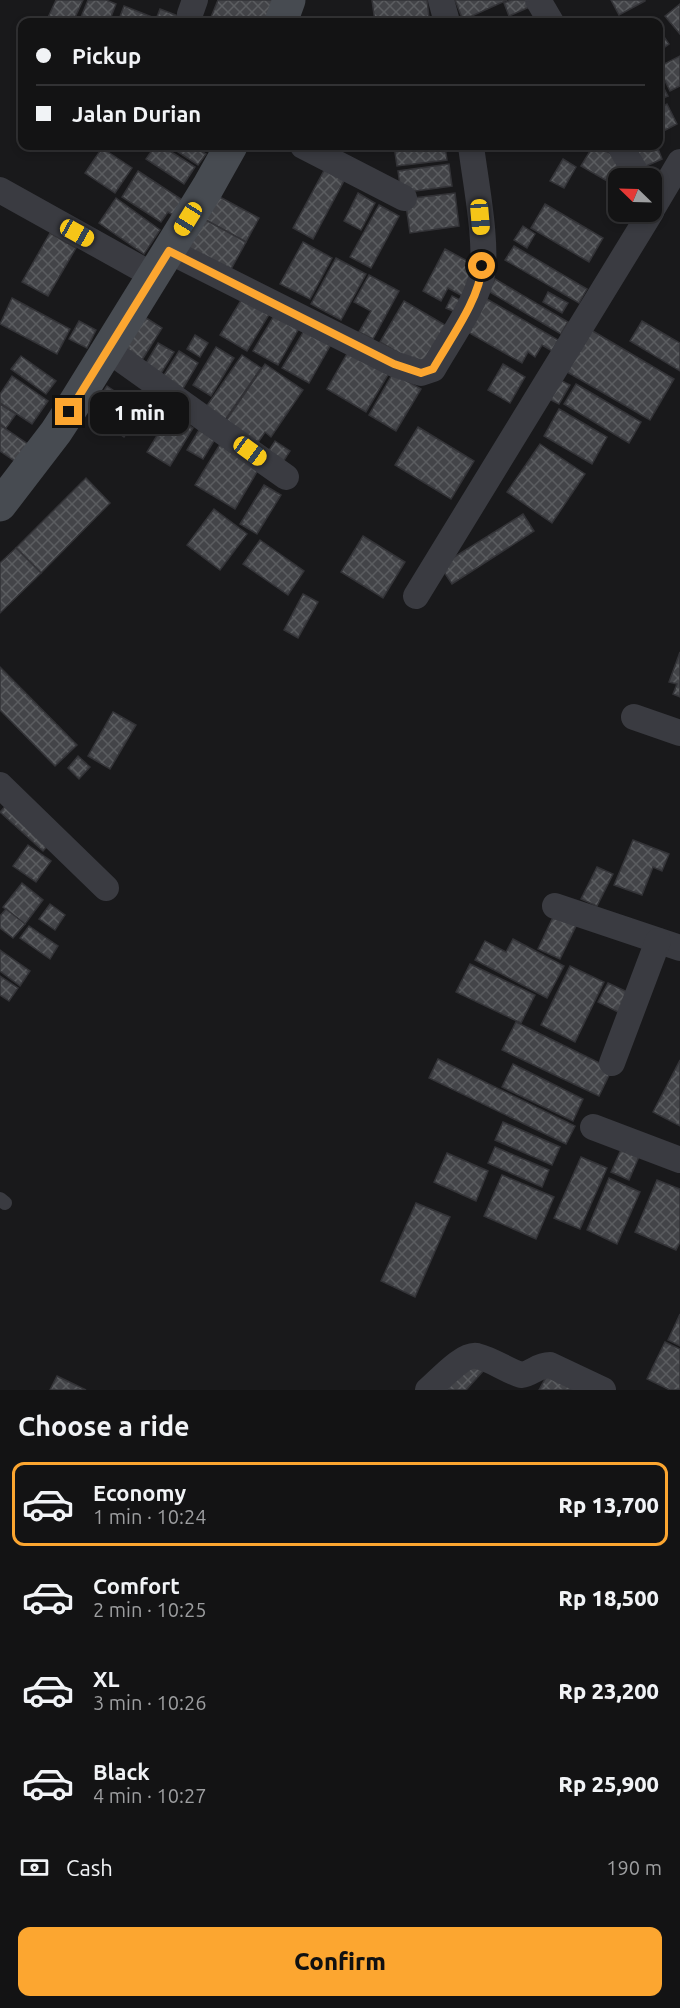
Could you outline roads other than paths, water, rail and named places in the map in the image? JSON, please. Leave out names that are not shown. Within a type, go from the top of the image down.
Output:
[{"type":"street","points":[[282,18],[289,0]]},
{"type":"street","points":[[441,0],[446,18]]},
{"type":"street","points":[[538,0],[549,18]]},
{"type":"street","points":[[4,493],[56,432],[161,264],[229,150]]},
{"type":"street","points":[[311,150],[404,198]]},
{"type":"street","points":[[0,190],[161,264],[394,364],[421,373],[433,369],[470,305],[482,279],[483,252],[471,150]]},
{"type":"street","points":[[622,150],[633,168]]},
{"type":"street","points":[[662,191],[680,162]]},
{"type":"street","points":[[416,596],[643,222]]},
{"type":"street","points":[[108,350],[286,477]]},
{"type":"street","points":[[634,717],[680,733]]},
{"type":"street","points":[[0,785],[106,888]]},
{"type":"street","points":[[555,906],[669,944],[612,1063]]},
{"type":"street","points":[[593,1126],[680,1160]]},
{"type":"street","points":[[428,1390],[471,1355],[479,1356],[521,1374],[527,1374],[542,1365],[550,1365],[603,1390]]}]
